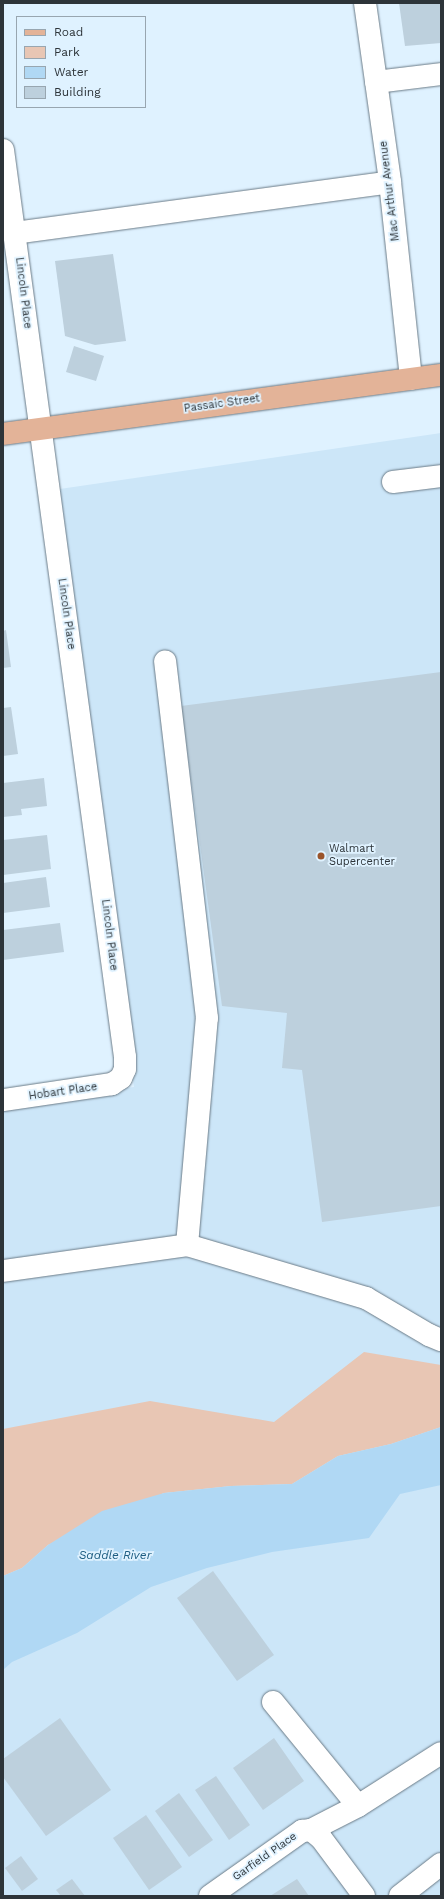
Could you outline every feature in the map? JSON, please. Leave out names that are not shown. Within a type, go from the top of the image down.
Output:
[{"type":"main road","name":"Passaic Street","points":[[3,434],[441,375]]},
{"type":"street","name":"Mac Arthur Avenue","points":[[365,3],[390,182],[411,379]]},
{"type":"street","points":[[376,82],[441,74]]},
{"type":"street","name":"Lincoln Place","points":[[3,150],[6,188],[15,233],[125,1057],[125,1069],[121,1078]]},
{"type":"street","points":[[15,233],[390,182]]},
{"type":"street","points":[[393,482],[441,476]]},
{"type":"street","points":[[165,661],[207,1018],[188,1245]]},
{"type":"street","name":"Hobart Place","points":[[3,1100],[103,1086],[112,1084],[121,1078]]},
{"type":"street","points":[[3,1271],[188,1245],[366,1298],[429,1335],[441,1340]]},
{"type":"street","points":[[273,1702],[358,1806]]},
{"type":"street","points":[[311,1830],[358,1806],[441,1753]]},
{"type":"street","name":"Garfield Place","points":[[210,1896],[302,1831],[311,1830],[322,1838],[364,1896]]},
{"type":"street","points":[[400,1896],[441,1864]]},
{"type":"shaded area","points":[[441,433],[441,1896],[3,1896],[3,1106],[134,1087],[53,490]]},
{"type":"green space","points":[[364,1352],[441,1365],[441,1427],[391,1444],[338,1456],[292,1484],[231,1486],[164,1493],[48,1545],[22,1568],[3,1576],[3,1429],[150,1401],[274,1422]]},
{"type":"water","name":"Saddle River","points":[[441,1427],[441,1485],[400,1494],[369,1538],[272,1552],[207,1568],[151,1587],[77,1633],[12,1662],[3,1670],[3,1576],[22,1568],[48,1545],[102,1511],[164,1493],[231,1486],[292,1484],[338,1456],[391,1444]]},
{"type":"building","points":[[399,3],[441,3],[441,43],[405,46]]},
{"type":"building","points":[[113,254],[126,341],[95,345],[65,336],[55,261]]},
{"type":"building","points":[[74,346],[104,356],[96,381],[66,372]]},
{"type":"building","points":[[6,630],[11,667],[3,668],[3,631]]},
{"type":"building","name":"Walmart Supercenter","points":[[441,672],[441,1206],[322,1222],[302,1070],[282,1068],[287,1013],[222,1006],[181,706]]},
{"type":"building","points":[[11,707],[18,754],[3,756],[3,708]]},
{"type":"building","points":[[44,778],[47,806],[21,809],[22,815],[3,817],[3,783]]},
{"type":"building","points":[[47,835],[51,869],[3,875],[3,840]]},
{"type":"building","points":[[46,877],[50,907],[3,913],[3,883]]},
{"type":"building","points":[[60,923],[64,952],[3,960],[3,930]]},
{"type":"building","points":[[213,1571],[274,1655],[237,1681],[177,1598]]},
{"type":"building","points":[[60,1718],[111,1790],[46,1836],[3,1777],[3,1759]]},
{"type":"building","points":[[274,1738],[304,1781],[263,1810],[233,1768]]},
{"type":"building","points":[[216,1776],[250,1825],[229,1840],[195,1790]]},
{"type":"building","points":[[179,1793],[213,1840],[189,1857],[155,1811]]},
{"type":"building","points":[[146,1815],[182,1867],[149,1890],[113,1838]]},
{"type":"building","points":[[21,1856],[38,1879],[22,1891],[5,1868]]},
{"type":"building","points":[[72,1879],[85,1896],[61,1896],[56,1890]]},
{"type":"building","points":[[297,1879],[309,1896],[270,1896]]},
{"type":"place","name":"Walmart Supercenter","points":[[321,856]]}]
